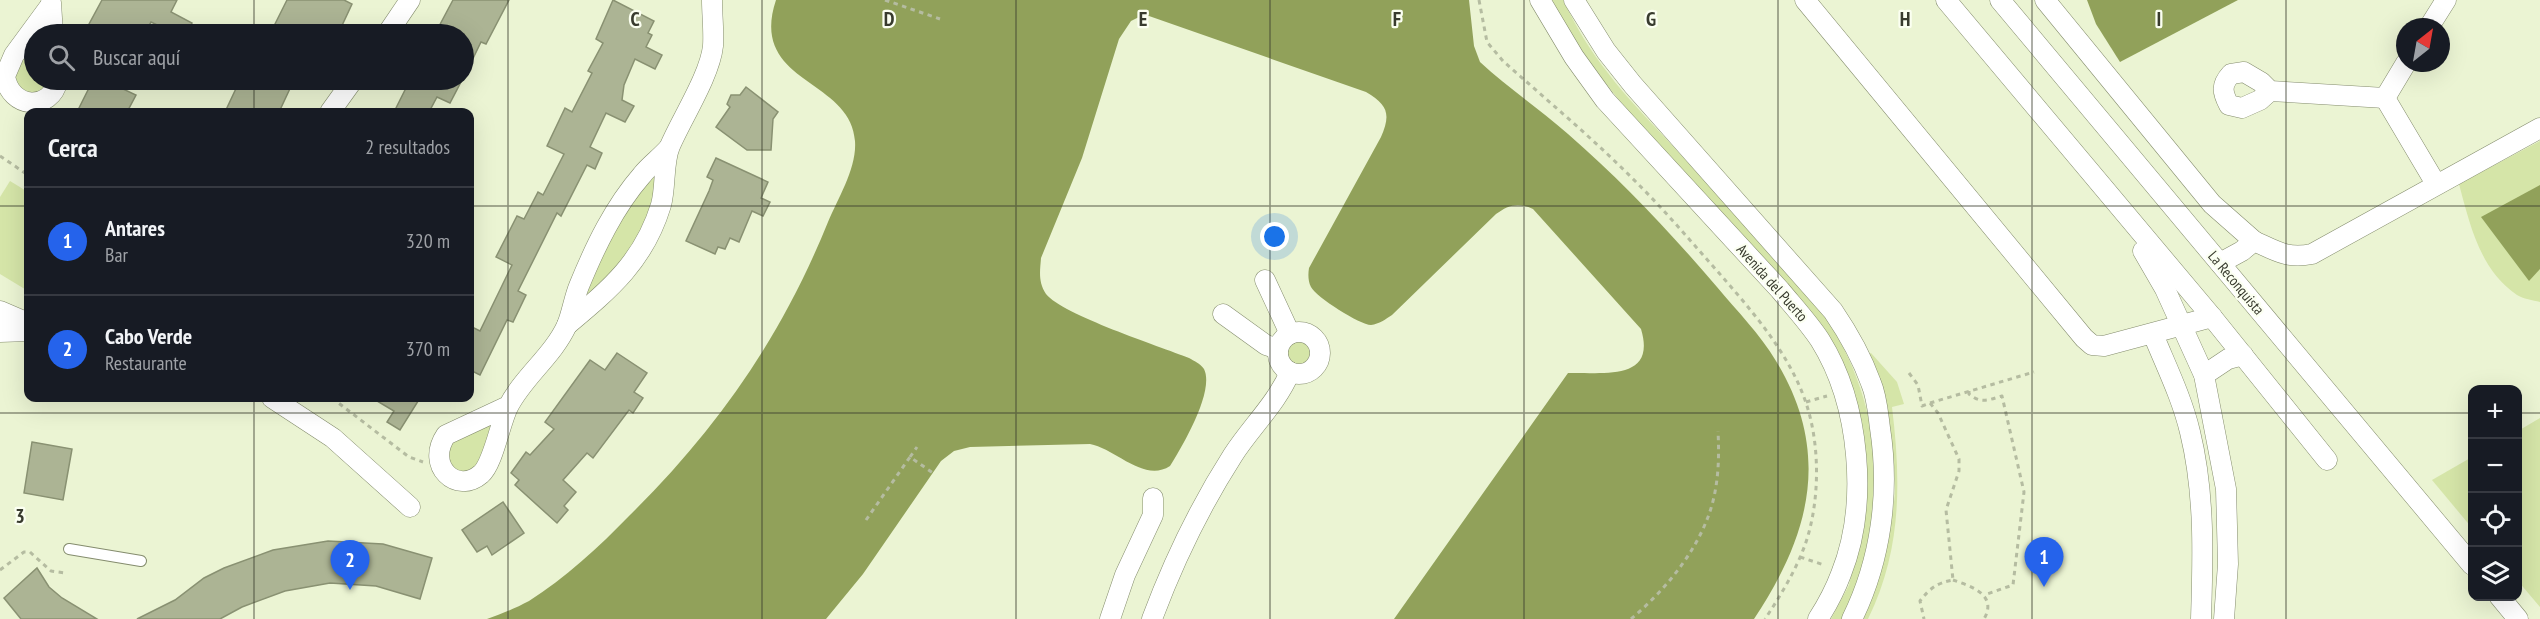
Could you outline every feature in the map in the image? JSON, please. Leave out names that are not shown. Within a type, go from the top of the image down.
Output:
[{"type":"street","points":[[394,24],[410,0]]},
{"type":"street","points":[[508,406],[446,435],[440,444],[439,462],[450,477],[462,482],[472,480],[482,474],[489,465],[508,406],[567,325],[577,291],[595,248],[642,175],[668,149],[706,70],[713,48],[712,0]]},
{"type":"street","name":"Avenida del Puerto","points":[[1540,0],[1574,57],[1605,100],[1780,290],[1805,320],[1832,363],[1850,416],[1856,446],[1856,505],[1842,572],[1818,619]]},
{"type":"street","name":"Avenida del Puerto","points":[[1574,0],[1606,51],[1633,85],[1833,310],[1846,330],[1872,384],[1882,441],[1883,503],[1880,534],[1868,582],[1852,619]]},
{"type":"street","points":[[1804,0],[2092,345],[2104,346],[2212,317]]},
{"type":"street","points":[[1946,0],[2212,317],[2327,460]]},
{"type":"street","name":"La Reconquista","points":[[2000,0],[2468,560]]},
{"type":"street","points":[[2045,0],[2212,204],[2254,241],[2283,254],[2297,257],[2312,254],[2540,128]]},
{"type":"street","points":[[2435,18],[2446,0]]},
{"type":"street","points":[[51,3],[52,24]]},
{"type":"street","points":[[36,24],[51,3]]},
{"type":"street","points":[[24,41],[4,76],[11,94],[21,101],[32,102],[48,97],[54,90]]},
{"type":"street","points":[[2385,98],[2401,72]]},
{"type":"street","points":[[333,108],[345,90]]},
{"type":"street","points":[[2270,91],[2385,98]]},
{"type":"street","points":[[2385,98],[2436,184]]},
{"type":"street","points":[[567,325],[612,288],[634,260],[650,234],[666,181],[668,149]]},
{"type":"street","points":[[2118,207],[2165,289],[2204,375],[2226,489],[2228,528],[2224,619]]},
{"type":"street","points":[[2220,263],[2242,251],[2254,241]]},
{"type":"street","points":[[1223,314],[1266,345],[1284,342],[1303,332],[1309,335],[1319,345],[1320,352],[1316,366],[1304,373],[1290,372],[1280,362],[1284,342],[1265,280]]},
{"type":"street","points":[[0,311],[24,321]]},
{"type":"street","points":[[0,332],[24,331]]},
{"type":"street","points":[[2153,334],[2190,432],[2197,470],[2201,529],[2201,619]]},
{"type":"street","points":[[2204,375],[2228,359],[2243,355]]},
{"type":"street","points":[[1152,619],[1176,557],[1203,504],[1234,453],[1280,392],[1290,372]]},
{"type":"street","points":[[278,402],[333,438],[410,507]]},
{"type":"street","points":[[1110,619],[1125,574],[1153,515],[1153,498]]},
{"type":"street","points":[[1158,619],[1161,595]]},
{"type":"street","points":[[2502,601],[2518,619]]},
{"type":"lane","points":[[69,549],[141,561]]},
{"type":"path","points":[[885,0],[940,19]]},
{"type":"path","points":[[1479,0],[1488,42],[1503,61],[1640,186],[1742,300],[1775,343],[1791,369],[1806,402],[1815,454],[1815,497],[1807,539],[1765,619]]},
{"type":"path","points":[[0,156],[24,172]]},
{"type":"path","points":[[1909,373],[1918,385],[1922,406],[2034,372]]},
{"type":"path","points":[[1969,391],[1969,394],[1976,400],[1983,402],[2002,396],[2024,492],[2013,585],[1984,594]]},
{"type":"path","points":[[337,402],[409,457],[425,463],[439,462]]},
{"type":"path","points":[[1930,403],[1938,413],[1959,459],[1959,471],[1946,510],[1953,580]]},
{"type":"path","points":[[1631,619],[1668,581],[1683,562],[1703,528],[1715,495],[1718,431]]},
{"type":"path","points":[[866,520],[917,447]]},
{"type":"path","points":[[910,457],[933,473]]},
{"type":"path","points":[[0,570],[24,552],[30,552],[51,571],[65,573]]},
{"type":"path","points":[[1800,556],[1829,567]]},
{"type":"path","points":[[1924,619],[1920,601],[1929,589],[1939,583],[1953,580],[1974,587],[1984,594],[1988,603],[1988,612],[1984,619]]},
{"type":"shaded area","points":[[776,0],[1469,0],[1474,46],[1480,62],[1568,134],[1626,188],[1700,267],[1756,332],[1776,361],[1793,395],[1804,428],[1808,461],[1807,493],[1800,525],[1789,556],[1773,588],[1754,619],[1394,619],[1568,373],[1610,373],[1634,366],[1641,358],[1644,346],[1641,329],[1533,209],[1518,205],[1505,208],[1496,214],[1385,320],[1377,324],[1365,324],[1339,310],[1311,287],[1308,278],[1309,268],[1381,137],[1386,122],[1386,111],[1383,106],[1366,92],[1149,16],[1141,16],[1131,21],[1119,39],[1082,158],[1041,258],[1040,276],[1046,294],[1071,311],[1189,358],[1204,369],[1205,391],[1196,419],[1170,466],[1160,470],[1140,468],[1090,444],[970,447],[954,451],[941,461],[863,574],[826,619],[487,619],[529,601],[556,582],[606,539],[661,483],[691,450],[744,380],[768,343],[810,264],[846,183],[853,162],[855,141],[849,120],[837,104],[788,65],[776,49],[771,28]]},
{"type":"shaded area","points":[[1552,0],[1563,0],[1589,47],[1622,91],[1814,301],[1848,356],[1862,393],[1871,430],[1875,468],[1874,506],[1868,544],[1858,582],[1842,619],[1831,619],[1849,585],[1866,513],[1867,461],[1862,426],[1849,383],[1603,80],[1568,31]]},
{"type":"shaded area","points":[[2087,0],[2238,0],[2120,62],[2096,24]]},
{"type":"shaded area","points":[[24,57],[24,90],[46,90],[40,98],[15,90],[15,69]]},
{"type":"shaded area","points":[[2540,141],[2540,302],[2517,295],[2504,285],[2485,260],[2472,231],[2459,184]]},
{"type":"shaded area","points":[[654,175],[657,178],[651,207],[637,245],[623,266],[588,298],[587,288],[620,216]]},
{"type":"shaded area","points":[[10,181],[24,190],[24,289],[0,274],[0,197]]},
{"type":"shaded area","points":[[2540,185],[2540,269],[2529,281],[2481,217]]},
{"type":"shaded area","points":[[1298,341],[1303,342],[1309,348],[1309,358],[1303,364],[1298,365],[1293,364],[1287,358],[1286,353],[1287,348],[1293,342]]},
{"type":"shaded area","points":[[1871,353],[1897,382],[1904,404],[1892,407],[1897,462],[1893,541],[1879,593],[1868,619],[1861,619],[1887,539],[1895,490],[1893,456],[1868,354]]},
{"type":"shaded area","points":[[2540,418],[2540,607],[2522,586],[2522,429]]},
{"type":"shaded area","points":[[489,421],[495,427],[481,468],[465,477],[444,465],[447,444]]},
{"type":"shaded area","points":[[2468,459],[2468,523],[2432,480]]},
{"type":"building","points":[[102,0],[177,0],[171,12],[192,23],[155,24],[151,22],[150,24],[89,24]]},
{"type":"building","points":[[287,0],[344,0],[352,4],[343,24],[275,24]]},
{"type":"building","points":[[453,0],[509,0],[486,44],[481,42],[474,56],[474,24],[440,24]]},
{"type":"building","points":[[613,0],[654,21],[648,33],[652,35],[646,47],[662,55],[655,69],[635,59],[624,85],[622,100],[634,106],[625,122],[606,113],[590,147],[602,153],[595,169],[587,165],[561,216],[557,213],[518,291],[526,295],[513,322],[507,320],[480,375],[474,372],[474,328],[480,331],[512,265],[496,257],[517,216],[524,219],[538,192],[543,195],[564,154],[547,146],[565,108],[572,112],[592,73],[588,71],[603,43],[596,39]]},
{"type":"building","points":[[746,87],[778,112],[773,119],[771,150],[747,150],[716,127],[730,107],[727,104],[731,95],[740,95]]},
{"type":"building","points":[[88,90],[125,90],[136,95],[129,108],[79,108]]},
{"type":"building","points":[[235,90],[289,90],[281,108],[227,108]]},
{"type":"building","points":[[405,90],[457,90],[450,103],[437,97],[431,108],[396,108]]},
{"type":"building","points":[[716,158],[768,182],[761,198],[770,202],[763,216],[752,211],[739,242],[730,238],[725,249],[718,247],[715,254],[686,241],[713,180],[707,177]]},
{"type":"building","points":[[617,353],[647,373],[634,392],[643,398],[633,413],[629,410],[593,458],[587,453],[563,480],[576,492],[564,506],[568,510],[557,523],[515,485],[519,480],[511,473],[526,452],[530,455],[554,429],[545,422],[590,360],[605,370]]},
{"type":"building","points":[[379,402],[418,402],[400,430],[387,422],[394,411]]},
{"type":"building","points":[[32,442],[72,449],[63,500],[24,493]]},
{"type":"building","points":[[503,502],[524,533],[492,555],[487,546],[477,552],[462,530]]},
{"type":"building","points":[[328,541],[383,544],[432,558],[420,599],[376,586],[330,583],[285,591],[242,607],[220,619],[137,619],[175,600],[204,578],[224,568],[273,550]]},
{"type":"building","points":[[37,568],[49,587],[62,598],[97,619],[21,619],[4,598]]},
{"type":"place","name":"Antares","points":[[2044,587]]},
{"type":"place","name":"Cabo Verde","points":[[350,590]]}]
